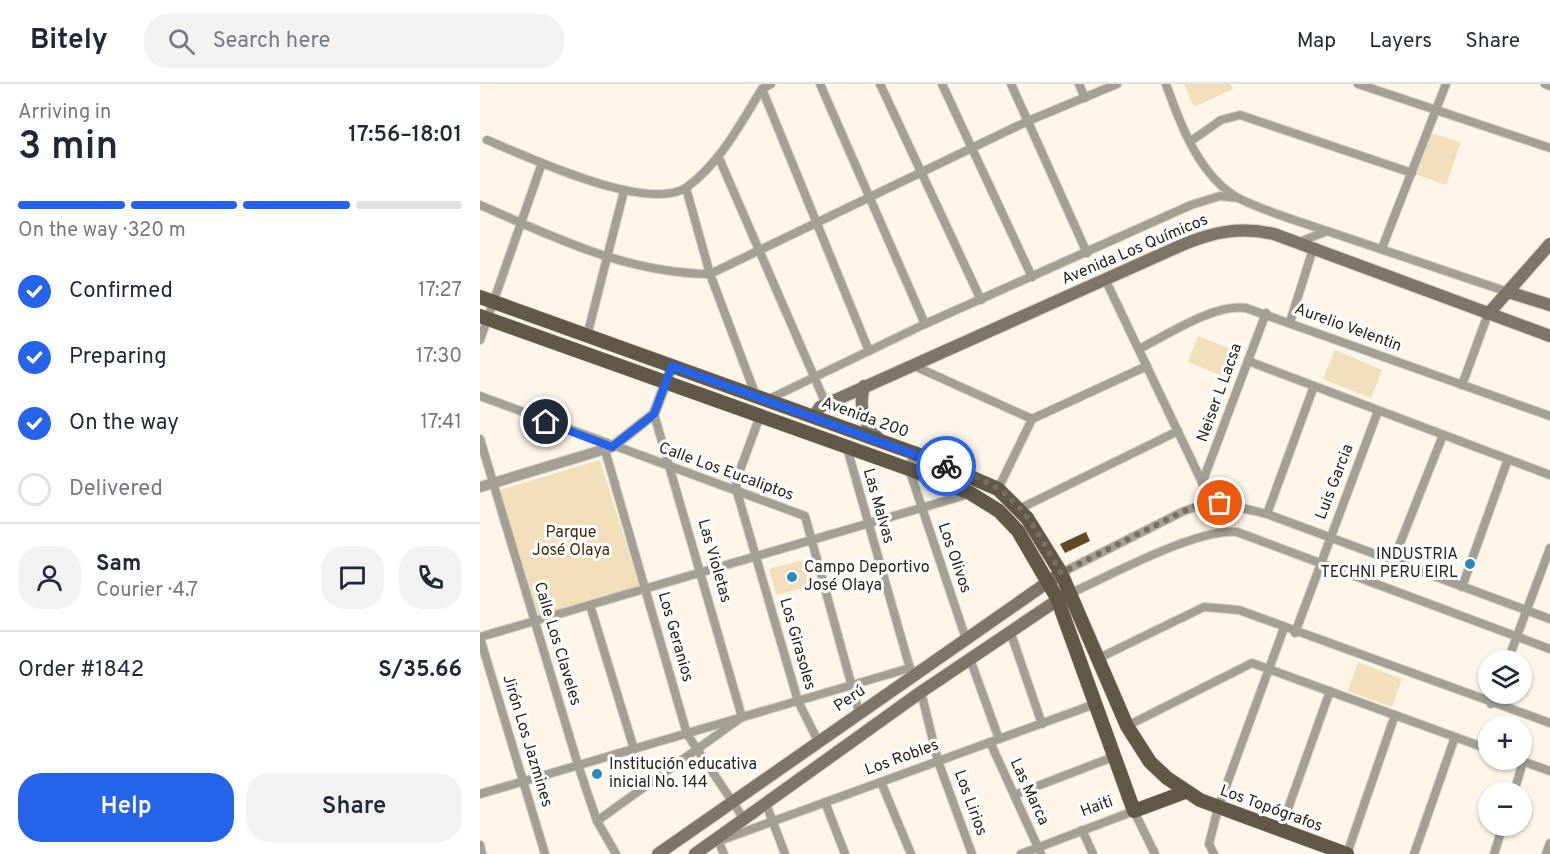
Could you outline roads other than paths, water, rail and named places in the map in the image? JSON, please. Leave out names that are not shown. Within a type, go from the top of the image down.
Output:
[{"type":"main road","name":"Avenida Los Químicos","points":[[814,416],[815,411],[826,404],[911,364],[1203,237],[1227,230],[1266,232],[1550,336]]},
{"type":"main road","points":[[1488,314],[1548,250]]},
{"type":"main road","points":[[1508,292],[1550,305]]},
{"type":"main road","name":"Avenida 200","points":[[487,300],[814,416],[914,453],[998,489],[1019,508],[1061,573],[1127,726],[1150,762],[1185,792]]},
{"type":"main road","name":"Avenida 200","points":[[484,318],[909,469],[987,502],[1007,518],[1022,537],[1057,598],[1134,811]]},
{"type":"main road","points":[[864,386],[861,410],[865,422],[882,442]]},
{"type":"main road","name":"Perú","points":[[658,854],[859,712],[911,672],[966,639],[1061,573]]},
{"type":"main road","points":[[694,854],[970,658],[1057,598],[1071,593]]},
{"type":"main road","points":[[801,753],[813,770]]},
{"type":"main road","name":"Los Topógrafos","points":[[1185,792],[1218,808],[1347,854]]},
{"type":"main road","name":"Haiti","points":[[1134,811],[1185,792]]},
{"type":"street","points":[[487,140],[542,163],[624,191],[667,195],[686,188],[719,158],[762,90],[771,84]]},
{"type":"street","points":[[820,84],[925,324]]},
{"type":"street","points":[[880,84],[981,300]]},
{"type":"street","points":[[942,84],[970,150],[1032,277]]},
{"type":"street","points":[[1011,84],[1087,253]]},
{"type":"street","points":[[1079,84],[1085,98]]},
{"type":"street","points":[[480,205],[605,258],[687,274],[710,274],[817,225],[1028,121],[1117,84]]},
{"type":"street","points":[[1166,84],[1175,111],[1212,176],[1238,198],[1327,231],[1508,292]]},
{"type":"street","points":[[1358,84],[1435,112],[1550,148]]},
{"type":"street","points":[[1382,248],[1446,84]]},
{"type":"street","points":[[1545,84],[1550,86]]},
{"type":"street","points":[[762,90],[869,351]]},
{"type":"street","points":[[1191,141],[1221,120],[1239,114],[1412,173]]},
{"type":"street","points":[[719,158],[826,404]]},
{"type":"street","points":[[480,340],[487,300],[521,223],[542,163]]},
{"type":"street","points":[[686,188],[710,274],[761,398],[814,377],[925,324],[1206,199],[1238,198]]},
{"type":"street","points":[[587,336],[605,258],[624,191]]},
{"type":"street","points":[[1297,243],[1327,231]]},
{"type":"street","points":[[1290,322],[1313,249]]},
{"type":"street","points":[[1105,279],[1212,503]]},
{"type":"street","name":"Aurelio Velentin","points":[[1139,349],[1218,310],[1233,306],[1266,313],[1550,416]]},
{"type":"street","name":"Neiser L Lacsa","points":[[1202,483],[1266,313]]},
{"type":"street","points":[[1462,385],[1488,314]]},
{"type":"street","points":[[1248,361],[1550,475]]},
{"type":"street","points":[[911,364],[1032,419]]},
{"type":"street","points":[[480,487],[609,449],[654,414],[672,366]]},
{"type":"street","points":[[998,489],[1032,419],[1147,366]]},
{"type":"street","points":[[1267,514],[1314,386]]},
{"type":"street","name":"Calle Los Eucaliptos","points":[[480,396],[609,449],[805,516],[859,712]]},
{"type":"street","name":"Luis Garcia","points":[[1295,633],[1378,411]]},
{"type":"street","name":"Las Violetas","points":[[654,414],[742,717]]},
{"type":"street","name":"Los Girasoles","points":[[760,416],[736,481],[737,492],[798,701],[818,741]]},
{"type":"street","points":[[1019,508],[1178,431]]},
{"type":"street","points":[[1393,561],[1443,435]]},
{"type":"street","name":"Calle Los Claveles","points":[[480,439],[578,765],[597,821],[616,854]]},
{"type":"street","name":"Las Malvas","points":[[847,448],[911,672]]},
{"type":"street","name":"Los Geranios","points":[[609,449],[687,734],[744,819]]},
{"type":"street","points":[[909,469],[914,453]]},
{"type":"street","points":[[1462,587],[1508,459]]},
{"type":"street","name":"Los Olivos","points":[[909,469],[966,639]]},
{"type":"street","points":[[480,637],[970,493]]},
{"type":"street","points":[[1061,573],[1184,511],[1212,503],[1267,514],[1550,620]]},
{"type":"street","points":[[1071,593],[1193,538],[1225,531],[1237,532],[1517,639],[1550,649]]},
{"type":"street","points":[[1513,650],[1550,548]]},
{"type":"street","points":[[590,605],[634,749]]},
{"type":"street","points":[[1097,659],[1204,608],[1239,610],[1295,633],[1478,699]]},
{"type":"street","points":[[1214,854],[1209,844],[1218,808],[1284,628]]},
{"type":"street","points":[[1010,631],[1042,723]]},
{"type":"street","name":"Jirón Los Jazmines","points":[[480,637],[545,854]]},
{"type":"street","points":[[970,658],[999,739]]},
{"type":"street","points":[[1127,726],[1252,663],[1478,745]]},
{"type":"street","points":[[480,794],[852,685],[911,672]]},
{"type":"street","points":[[1280,831],[1330,691]]},
{"type":"street","name":"Los Lirios","points":[[921,693],[938,761],[972,854]]},
{"type":"street","name":"Los Robles","points":[[718,839],[1095,704]]},
{"type":"street","points":[[1491,704],[1550,723]]},
{"type":"street","points":[[1347,854],[1395,715]]},
{"type":"street","points":[[597,821],[742,717]]},
{"type":"street","points":[[1414,854],[1455,737]]},
{"type":"street","name":"Las Marca","points":[[990,742],[1039,850]]},
{"type":"street","points":[[1014,795],[1113,757]]},
{"type":"street","points":[[1532,764],[1550,771]]},
{"type":"street","points":[[881,782],[911,854]]},
{"type":"street","points":[[825,802],[845,854]]},
{"type":"street","points":[[766,804],[785,854]]},
{"type":"street","points":[[1134,811],[1155,854]]},
{"type":"street","name":"Haiti","points":[[1021,854],[1039,850],[1082,830],[1134,811]]},
{"type":"street","points":[[1082,830],[1093,854]]},
{"type":"street","points":[[1494,854],[1500,836]]},
{"type":"street","points":[[718,839],[724,854]]},
{"type":"street","points":[[1546,854],[1550,843]]},
{"type":"street","points":[[480,845],[482,854]]},
{"type":"place","name":"INDUSTRIA TECHNI PERU EIRL","points":[[1470,564]]},
{"type":"place","name":"Campo Deportivo José Olaya","points":[[792,577]]},
{"type":"place","name":"Institución educativa inicial No. 144","points":[[597,774]]},
{"type":"park label","name":"Parque José Olaya","points":[[571,542]]}]
